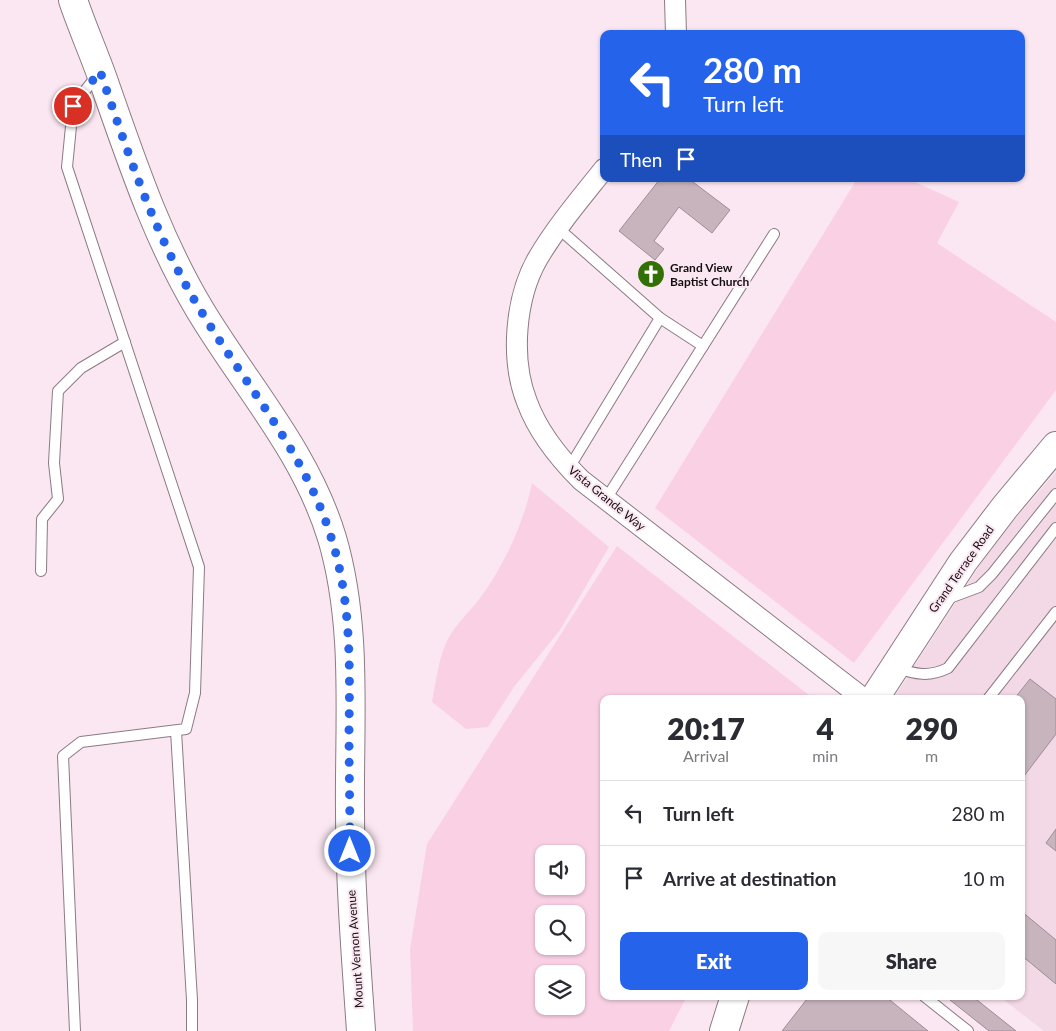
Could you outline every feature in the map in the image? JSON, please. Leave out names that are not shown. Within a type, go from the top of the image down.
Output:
[{"type":"main road","name":"Mount Vernon Avenue","points":[[73,0],[145,200],[171,256],[200,310],[285,438],[309,479],[332,537],[346,602],[350,659],[350,870],[361,1031]]},
{"type":"main road","name":"Grand Terrace Road","points":[[877,695],[963,562],[1005,507],[1055,449]]},
{"type":"main road","points":[[724,1031],[734,1000]]},
{"type":"street","points":[[675,0],[676,30]]},
{"type":"street","name":"Vista Grande Way","points":[[600,174],[558,228],[537,259],[524,291],[517,325],[518,363],[526,402],[548,442],[569,468],[606,499],[859,695]]},
{"type":"lane","points":[[75,1031],[63,756],[81,742],[186,730],[195,693],[199,567],[67,167],[73,106],[100,71]]},
{"type":"lane","points":[[558,228],[660,318],[703,346]]},
{"type":"lane","points":[[606,499],[774,234]]},
{"type":"lane","points":[[569,468],[660,318]]},
{"type":"lane","points":[[41,571],[42,519],[58,499],[54,463],[58,391],[81,368],[125,342]]},
{"type":"lane","points":[[936,603],[979,587],[992,574],[1056,494]]},
{"type":"lane","points":[[895,666],[907,672],[923,675],[936,674],[948,668],[1056,528]]},
{"type":"lane","points":[[991,695],[1056,612]]},
{"type":"lane","points":[[176,731],[192,1000],[192,1031]]},
{"type":"lane","points":[[929,1000],[968,1031]]},
{"type":"shaded area","points":[[855,182],[915,182],[959,202],[937,243],[1056,322],[1056,390],[854,663],[655,508]]},
{"type":"shaded area","points":[[1056,472],[1056,1031],[1044,1031],[1004,1000],[1025,1000],[1025,695],[896,695],[988,553]]},
{"type":"shaded area","points":[[532,483],[609,547],[560,630],[514,687],[488,727],[466,729],[432,702],[440,662],[448,639],[483,594],[507,555],[519,527]]},
{"type":"shaded area","points":[[617,546],[809,695],[600,695],[600,1000],[685,1000],[669,1031],[413,1031],[410,949],[427,844]]},
{"type":"building","points":[[658,182],[693,182],[730,210],[712,233],[679,207],[654,241],[664,249],[655,260],[619,231]]},
{"type":"building","points":[[1030,679],[1056,699],[1056,734],[1025,775],[1025,695],[1017,695]]},
{"type":"building","points":[[1056,829],[1056,851],[1046,843]]},
{"type":"building","points":[[1025,914],[1056,940],[1056,984],[1025,958]]},
{"type":"building","points":[[806,1000],[890,1000],[928,1031],[782,1031]]},
{"type":"building","points":[[950,1000],[977,1000],[1016,1031],[989,1031]]},
{"type":"place","name":"Grand View Baptist Church","points":[[651,274]]},
{"type":"route","points":[[73,106],[100,71],[145,200],[171,256],[200,310],[285,438],[309,479],[332,537],[346,602],[350,659],[350,851]]}]
